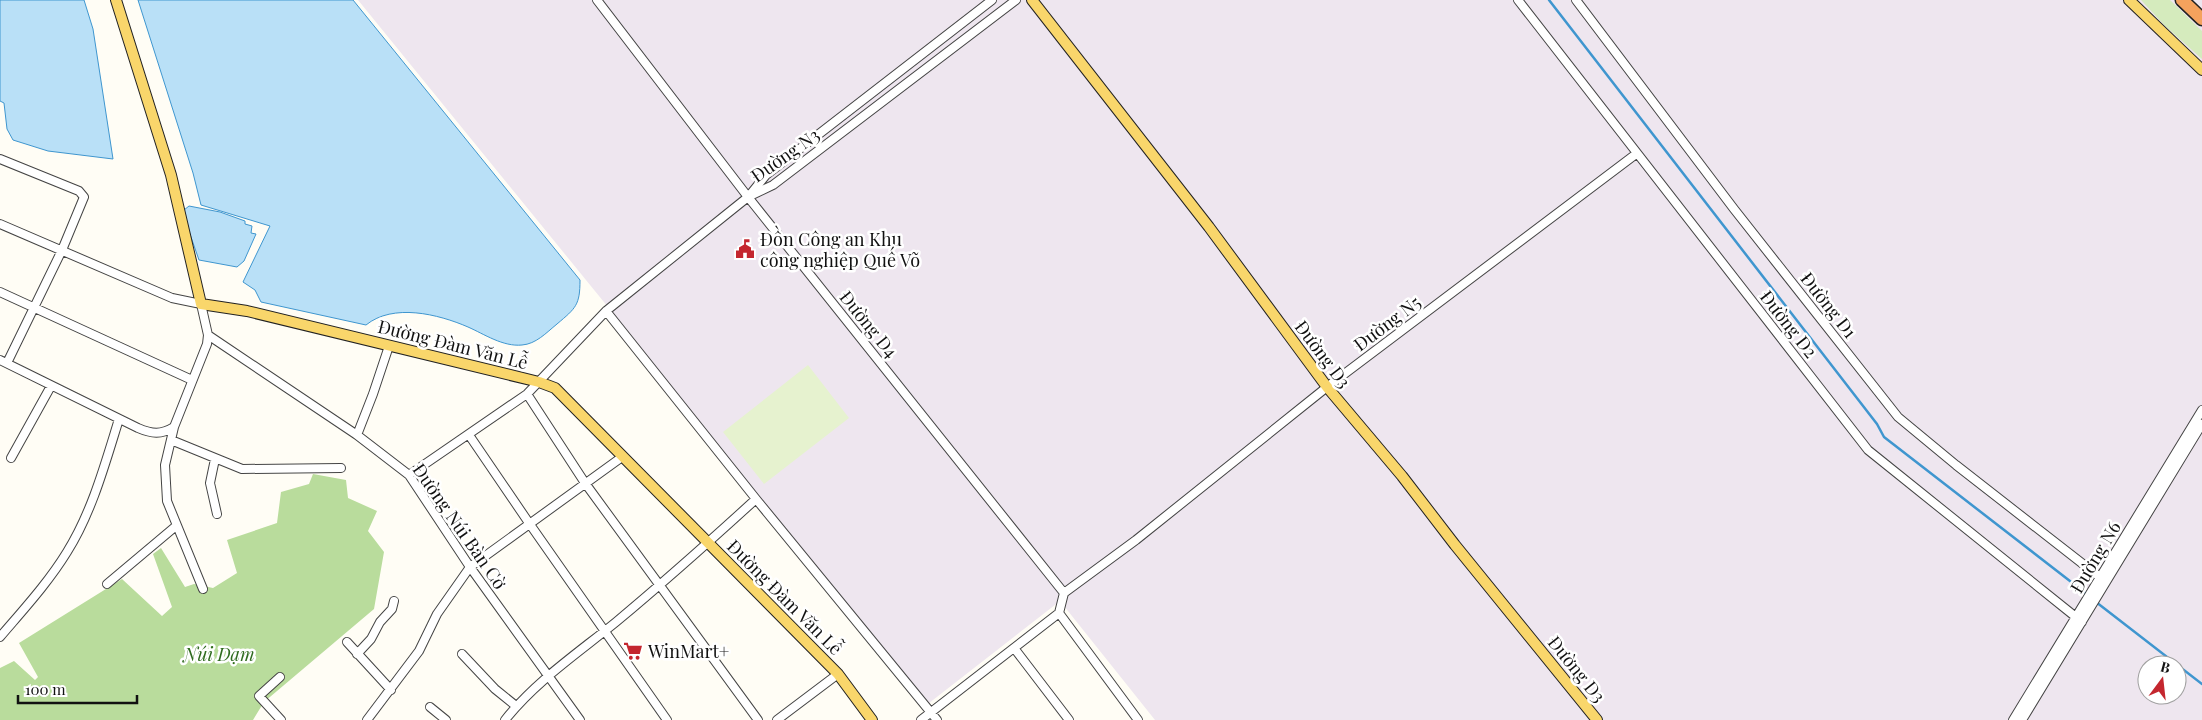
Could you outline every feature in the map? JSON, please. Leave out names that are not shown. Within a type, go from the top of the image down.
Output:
[{"type":"highway","points":[[2182,0],[2202,19]]},
{"type":"main road","points":[[116,0],[171,175],[202,304]]},
{"type":"main road","name":"Đường D3","points":[[1032,0],[1209,227],[1327,387],[1402,476],[1455,545],[1598,720]]},
{"type":"main road","points":[[2130,0],[2202,70]]},
{"type":"main road","name":"Đường Đàm Văn Lễ","points":[[202,304],[247,311],[539,382],[555,388],[838,674],[872,720]]},
{"type":"street","name":"Đường D4","points":[[597,0],[748,197],[1064,593]]},
{"type":"street","name":"Đường N3","points":[[748,197],[766,175],[992,0]]},
{"type":"street","name":"Đường N3","points":[[748,197],[773,185],[1016,0]]},
{"type":"street","name":"Đường D2","points":[[1518,0],[1868,450],[2079,620]]},
{"type":"street","name":"Đường D1","points":[[1576,0],[1734,210],[1898,417],[1942,454],[2104,580]]},
{"type":"street","name":"Đường N5","points":[[1064,593],[1136,540],[1327,387],[1636,154]]},
{"type":"street","points":[[0,159],[82,194],[84,197],[62,250],[34,308],[2,362],[149,433],[164,434],[174,428]]},
{"type":"street","points":[[409,475],[527,394],[606,311],[748,197]]},
{"type":"street","points":[[0,224],[172,298],[202,304],[208,335],[207,344],[174,428],[165,465],[166,501],[203,589]]},
{"type":"street","points":[[0,292],[192,380]]},
{"type":"street","points":[[606,311],[756,499],[937,720]]},
{"type":"street","name":"Đường Núi Bàn Cờ","points":[[208,335],[357,435],[409,475],[470,567],[580,720]]},
{"type":"street","points":[[357,435],[374,394],[389,346]]},
{"type":"street","points":[[11,458],[51,386]]},
{"type":"street","points":[[527,394],[585,483],[758,720]]},
{"type":"street","name":"Đường N6","points":[[2013,720],[2079,620],[2092,607],[2104,580],[2202,410]]},
{"type":"street","points":[[0,637],[38,593],[67,552],[88,512],[119,419]]},
{"type":"street","name":"Đường N6","points":[[2022,720],[2079,620],[2081,609],[2104,580],[2202,424]]},
{"type":"street","points":[[469,435],[666,720]]},
{"type":"street","points":[[171,440],[242,469],[341,468]]},
{"type":"street","points":[[367,720],[419,651],[437,614],[470,567],[622,456]]},
{"type":"street","points":[[215,459],[210,483],[217,514]]},
{"type":"street","points":[[505,720],[516,706],[547,676],[659,586],[756,499]]},
{"type":"street","points":[[107,584],[176,526]]},
{"type":"street","points":[[921,720],[1059,613],[1064,593]]},
{"type":"street","points":[[357,654],[372,639],[380,622],[392,609],[394,601]]},
{"type":"street","points":[[1059,613],[1138,720]]},
{"type":"street","points":[[347,642],[391,690]]},
{"type":"street","points":[[1014,648],[1069,720]]},
{"type":"street","points":[[462,654],[489,683],[516,706]]},
{"type":"street","points":[[777,720],[838,674]]},
{"type":"street","points":[[280,677],[259,696],[280,720]]},
{"type":"street","points":[[430,707],[446,720]]},
{"type":"street","points":[[269,720],[273,712]]},
{"type":"shaded area","points":[[358,0],[2202,0],[2202,720],[1155,720],[1060,601],[924,707],[621,323]]},
{"type":"green space","points":[[2141,0],[2170,0],[2202,31],[2202,59],[2165,26]]},
{"type":"green space","points":[[808,365],[849,418],[764,484],[723,432]]},
{"type":"green space","name":"Núi Dạm","points":[[313,474],[346,480],[348,498],[377,511],[368,531],[384,552],[374,609],[264,702],[253,720],[0,720],[0,668],[14,661],[35,680],[38,677],[19,643],[122,579],[162,616],[172,607],[153,554],[161,548],[185,587],[194,584],[213,588],[237,573],[227,540],[277,523],[281,492],[309,484]]},
{"type":"water","points":[[0,0],[84,0],[93,29],[113,159],[48,151],[13,140],[7,129],[4,103],[0,101]]},
{"type":"water","points":[[138,0],[353,0],[580,280],[578,301],[573,310],[536,340],[527,344],[515,345],[494,339],[456,322],[430,315],[416,313],[389,314],[377,318],[366,325],[261,302],[255,290],[243,282],[270,226],[201,205],[193,173]]},
{"type":"water","points":[[189,206],[220,212],[245,221],[245,224],[252,226],[251,233],[256,234],[244,261],[237,267],[199,260],[184,217],[184,210]]},
{"type":"waterway","points":[[1549,0],[1877,424],[1884,437],[2088,595]]},
{"type":"waterway","points":[[2096,602],[2202,684]]},
{"type":"place","name":"Đồn Công an Khu công nghiệp Quế Võ","points":[[745,249]]},
{"type":"place","name":"WinMart+","points":[[633,651]]}]
